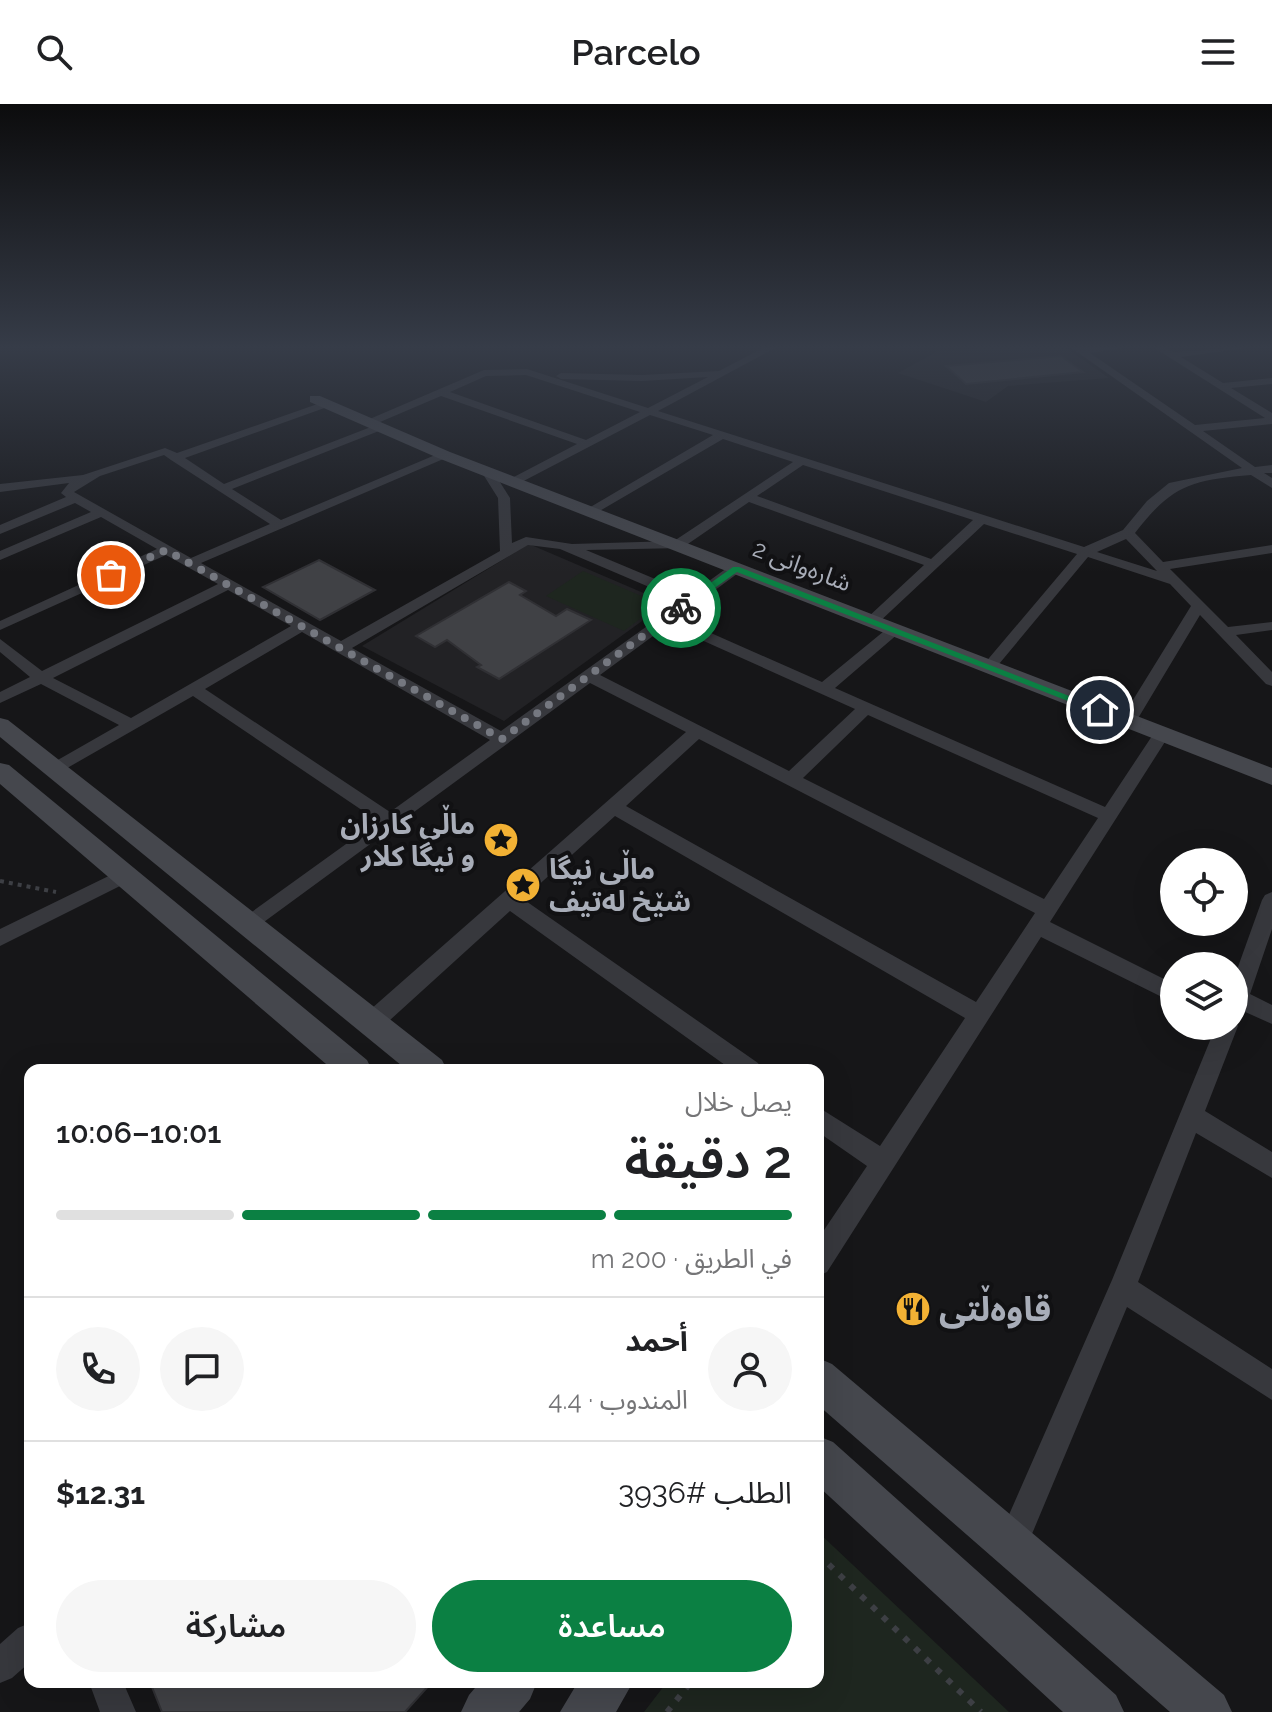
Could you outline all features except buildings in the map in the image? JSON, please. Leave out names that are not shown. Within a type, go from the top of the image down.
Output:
[{"type":"main road","name":"شارەوانی 2","points":[[367,422],[444,455],[1272,777]]},
{"type":"main road","points":[[0,725],[423,1064]]},
{"type":"main road","points":[[0,771],[349,1064]]},
{"type":"main road","points":[[269,997],[298,983],[303,969]]},
{"type":"main road","points":[[324,1043],[334,1021],[365,1018]]},
{"type":"main road","points":[[824,1383],[1013,1542],[1207,1712]]},
{"type":"main road","points":[[826,1472],[1099,1712]]},
{"type":"main road","points":[[486,1712],[508,1688]]},
{"type":"main road","points":[[585,1712],[604,1688]]},
{"type":"street","points":[[175,458],[266,422]]},
{"type":"street","points":[[224,488],[380,422]]},
{"type":"street","points":[[525,422],[587,444]]},
{"type":"street","points":[[514,482],[629,422]]},
{"type":"street","points":[[685,422],[1175,581]]},
{"type":"street","points":[[1183,422],[1272,484]]},
{"type":"street","points":[[1193,429],[1254,422]]},
{"type":"street","points":[[591,512],[723,434]]},
{"type":"street","points":[[280,525],[165,451],[85,478],[70,486],[67,493],[502,739]]},
{"type":"street","points":[[190,563],[444,455]]},
{"type":"street","points":[[340,648],[526,541],[563,545],[677,545],[803,460]]},
{"type":"street","points":[[989,667],[1085,552],[1128,533],[1151,504],[1173,486],[1272,469]]},
{"type":"street","points":[[487,471],[504,498],[506,550]]},
{"type":"street","points":[[0,488],[85,478]]},
{"type":"street","points":[[748,497],[933,564]]},
{"type":"street","points":[[0,530],[73,499]]},
{"type":"street","points":[[0,556],[100,513]]},
{"type":"street","points":[[872,621],[983,518]]},
{"type":"street","points":[[1128,533],[1272,681]]},
{"type":"street","points":[[563,545],[692,600]]},
{"type":"street","points":[[1161,566],[1272,549]]},
{"type":"street","points":[[0,626],[166,550]]},
{"type":"street","points":[[249,925],[736,568]]},
{"type":"street","points":[[0,698],[228,585]]},
{"type":"street","points":[[1128,721],[1199,605]]},
{"type":"street","points":[[666,619],[1109,816]]},
{"type":"street","points":[[55,769],[302,626]]},
{"type":"street","points":[[1225,632],[1272,626]]},
{"type":"street","points":[[824,689],[894,630]]},
{"type":"street","points":[[0,644],[41,678],[132,725]]},
{"type":"street","points":[[589,676],[791,779],[1160,986]]},
{"type":"street","points":[[194,689],[391,821]]},
{"type":"street","points":[[791,779],[866,708]]},
{"type":"street","points":[[365,1018],[510,901],[698,731]]},
{"type":"street","points":[[824,1254],[1162,734]]},
{"type":"street","points":[[615,808],[979,1015]]},
{"type":"street","points":[[0,938],[123,876]]},
{"type":"street","points":[[1248,969],[1272,900]]},
{"type":"street","points":[[510,901],[741,1064]]},
{"type":"street","points":[[1248,1007],[1272,1015]]},
{"type":"street","points":[[1013,1542],[1122,1288],[1221,1040]]},
{"type":"street","points":[[1191,1116],[1272,1166]]},
{"type":"street","points":[[824,1122],[883,1163]]},
{"type":"street","points":[[1122,1288],[1272,1386]]},
{"type":"street","points":[[0,1666],[24,1645]]},
{"type":"street","points":[[108,1688],[118,1712]]},
{"type":"path","points":[[0,881],[54,890],[65,905]]},
{"type":"path","points":[[824,1560],[981,1712]]},
{"type":"path","points":[[667,1712],[686,1688]]},
{"type":"shaded area","points":[[529,544],[667,603],[504,721],[362,646]]},
{"type":"shaded area","points":[[583,571],[660,604],[624,631],[546,596]]},
{"type":"shaded area","points":[[824,1538],[1009,1712],[644,1712],[662,1688],[824,1688]]},
{"type":"way so far","points":[[111,575],[166,550],[502,739],[681,608]]},
{"type":"place","name":"ماڵی کارزان و نیگا کلار","points":[[501,840]]},
{"type":"place","name":"ماڵی نیگا شێخ لەتیف","points":[[523,885]]},
{"type":"place","name":"قاوەڵتی","points":[[913,1309]]},
{"type":"route","points":[[681,608],[736,568],[1100,710]]}]
